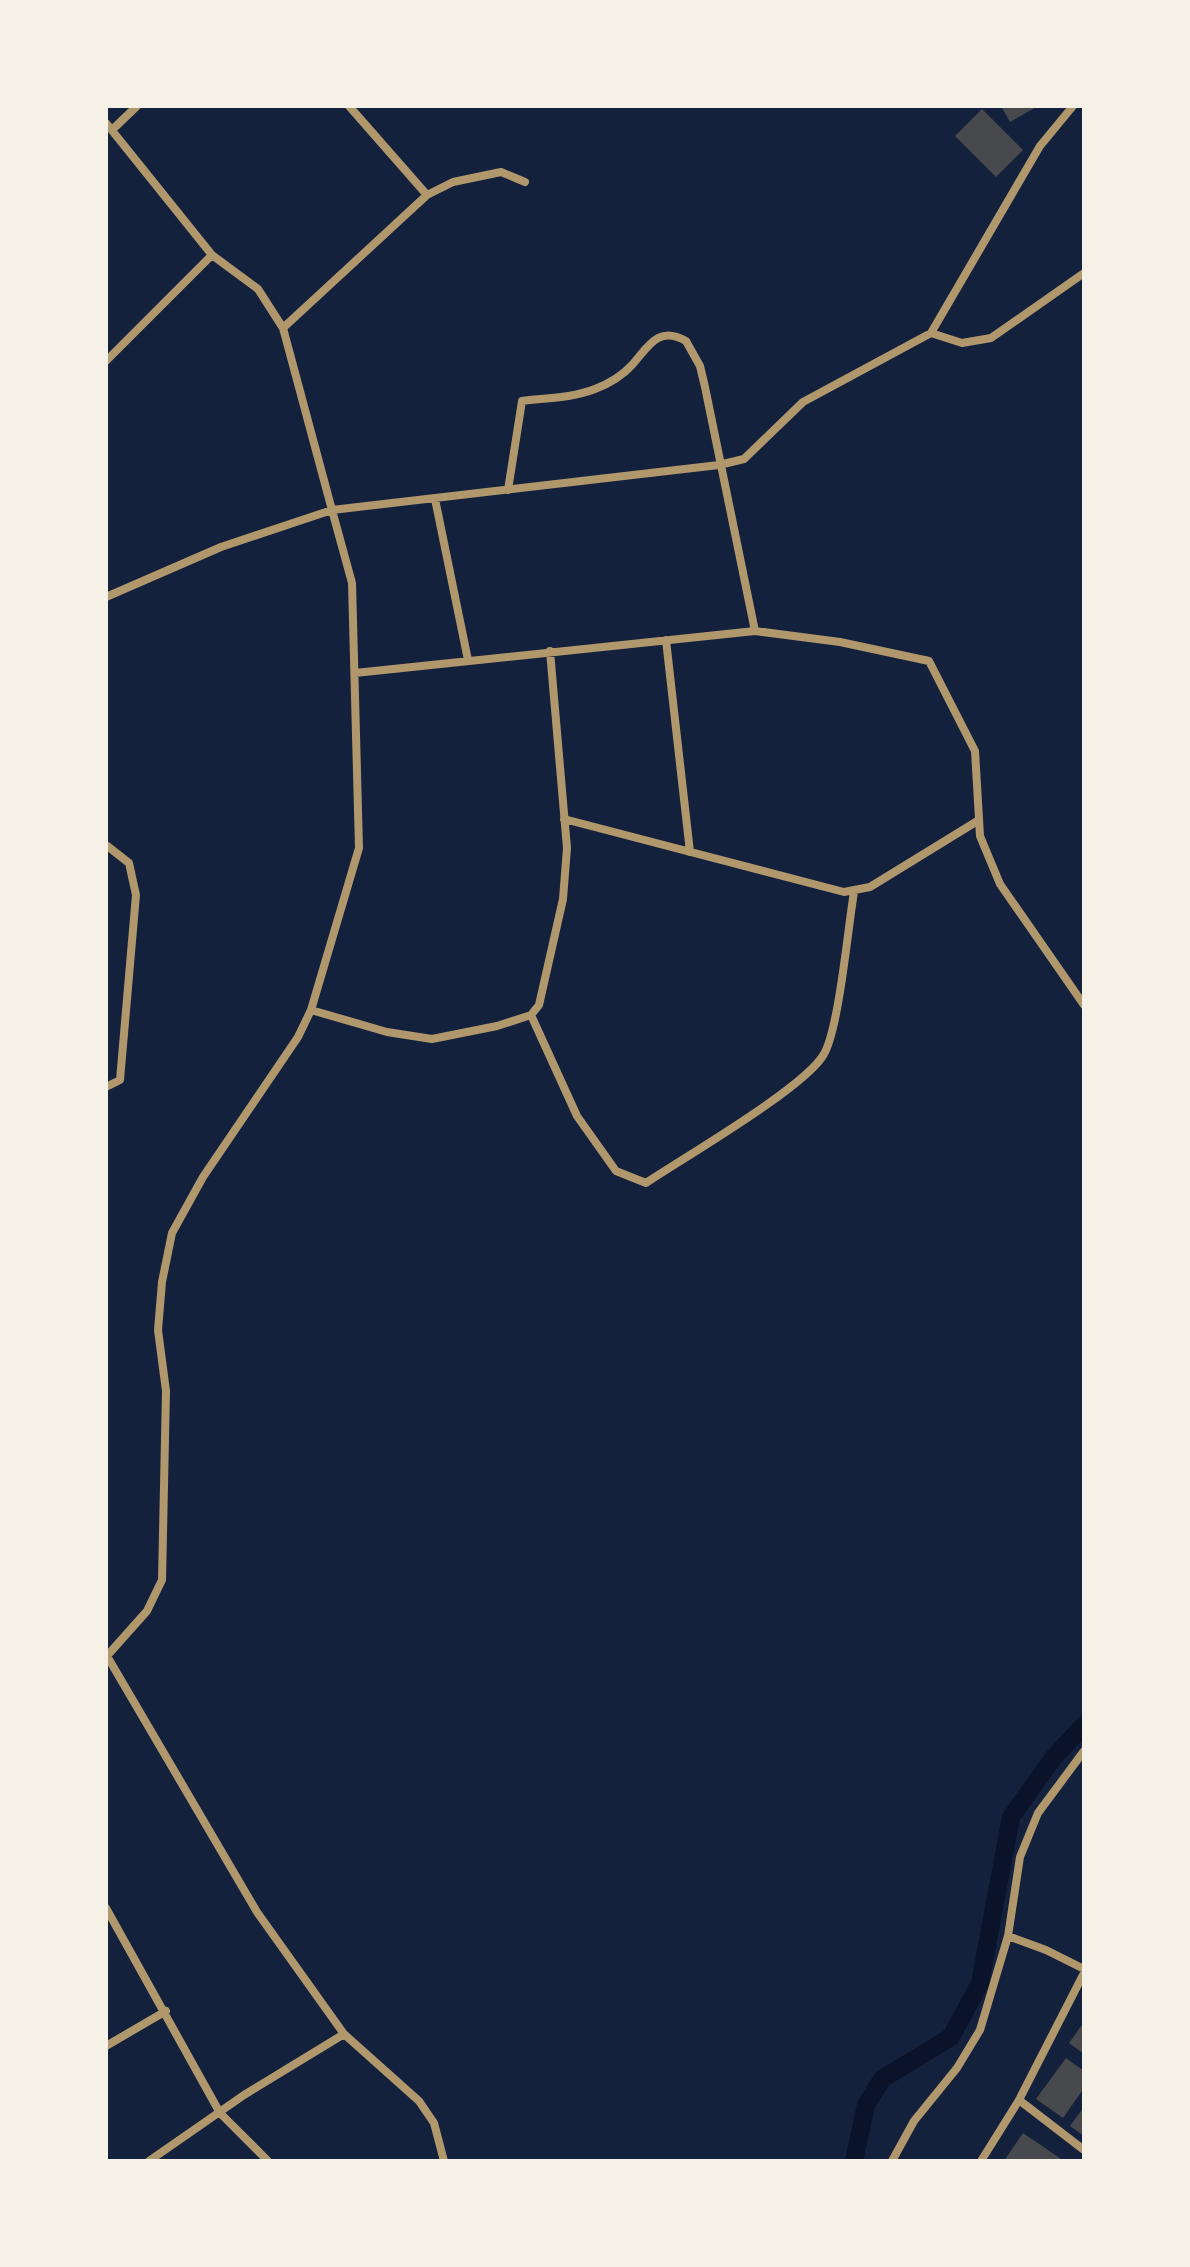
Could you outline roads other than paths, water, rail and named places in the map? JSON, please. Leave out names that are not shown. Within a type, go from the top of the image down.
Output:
[{"type":"street","points":[[137,106],[109,126],[212,255],[258,289],[283,328],[352,583],[359,848],[311,1010],[298,1037],[203,1177],[172,1233],[162,1282],[158,1330],[166,1391],[162,1580],[147,1611],[107,1656],[257,1912],[344,2034],[419,2101],[434,2123],[444,2161]]},
{"type":"street","points":[[349,106],[427,195]]},
{"type":"street","points":[[106,597],[221,547],[332,510],[719,465],[744,459],[803,402],[931,333],[1040,146],[1073,106]]},
{"type":"street","points":[[283,328],[427,195],[453,182],[501,172],[525,182]]},
{"type":"street","points":[[106,361],[212,255]]},
{"type":"street","points":[[931,333],[962,343],[991,338],[1084,273]]},
{"type":"street","points":[[508,490],[522,401],[581,394],[609,383],[632,365],[649,343],[663,335],[678,337],[691,346],[705,387],[755,631]]},
{"type":"street","points":[[435,499],[468,660]]},
{"type":"street","points":[[355,673],[755,631],[840,642],[929,661],[975,751],[980,836],[1000,884],[1084,1005]]},
{"type":"street","points":[[666,640],[690,852]]},
{"type":"street","points":[[311,1010],[387,1032],[432,1039],[531,1015],[539,1005],[563,899],[567,848],[550,651]]},
{"type":"street","points":[[564,819],[834,891],[854,892],[870,887],[979,820]]},
{"type":"street","points":[[106,845],[129,863],[136,895],[120,1080],[106,1087]]},
{"type":"street","points":[[531,1015],[577,1116],[616,1171],[646,1183],[775,1098],[819,1063],[831,1034],[854,892]]},
{"type":"street","points":[[892,2161],[914,2121],[957,2068],[980,2030],[1008,1936],[1020,1857],[1038,1813],[1084,1751]]},
{"type":"street","points":[[106,1908],[220,2113],[268,2161]]},
{"type":"street","points":[[981,2161],[1019,2100],[1084,1971],[1046,1950],[1008,1936]]},
{"type":"street","points":[[106,2046],[166,2011]]},
{"type":"street","points":[[149,2161],[244,2095],[344,2034]]},
{"type":"street","points":[[1019,2100],[1084,2150]]},
{"type":"waterway","points":[[854,2161],[866,2105],[882,2079],[951,2037],[980,1983],[1011,1817],[1054,1757],[1084,1725]]}]
